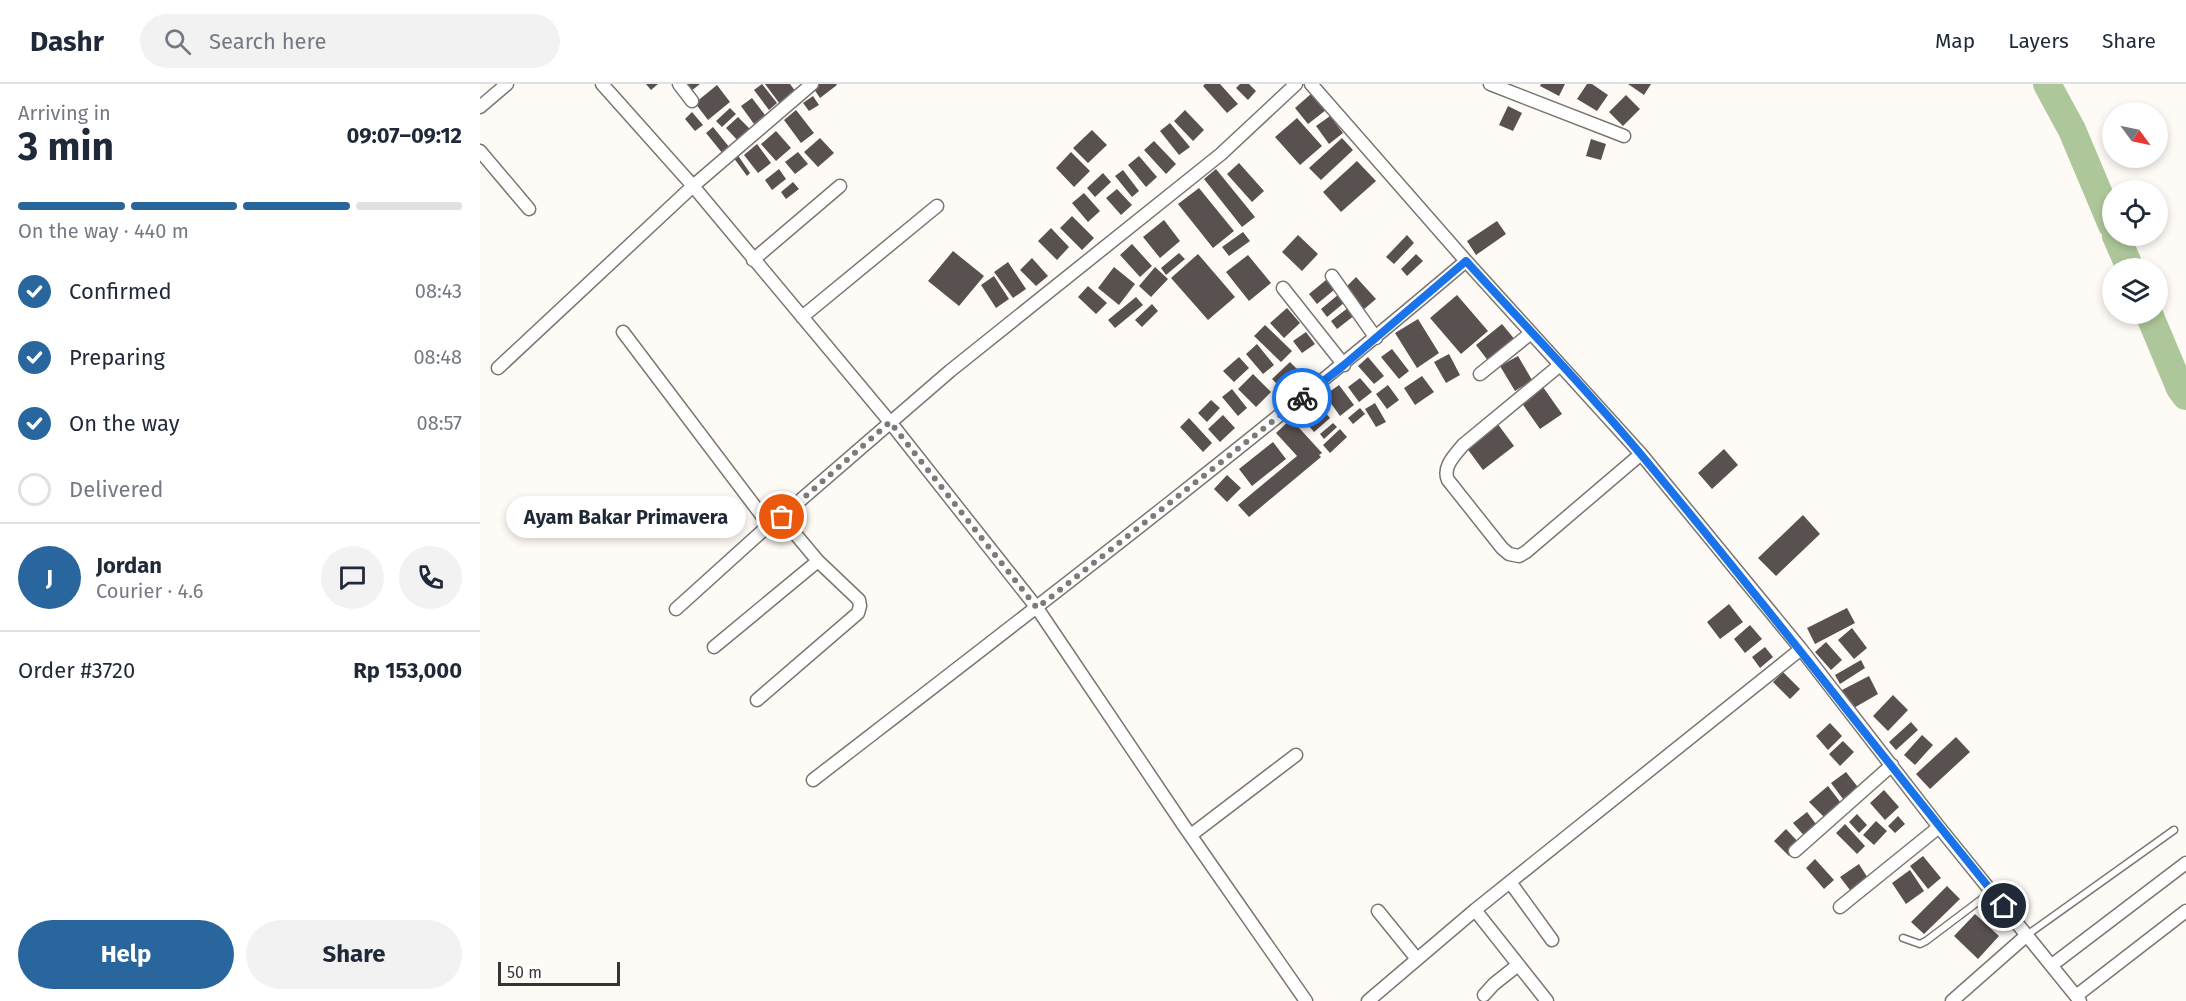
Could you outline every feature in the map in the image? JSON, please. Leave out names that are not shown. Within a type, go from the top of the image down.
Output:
[{"type":"street","points":[[480,107],[507,84]]},
{"type":"street","points":[[602,84],[693,186],[890,422],[1037,608],[1306,1001]]},
{"type":"street","points":[[679,84],[692,101]]},
{"type":"street","points":[[498,368],[693,186],[812,84]]},
{"type":"street","points":[[676,609],[769,525],[782,517],[950,371],[1221,154],[1296,84]]},
{"type":"street","points":[[1313,84],[1466,261],[1641,454],[1801,650],[1939,827],[2078,998],[2186,910]]},
{"type":"street","points":[[1490,84],[1624,136]]},
{"type":"street","points":[[480,151],[529,209]]},
{"type":"street","points":[[753,260],[840,186]]},
{"type":"street","points":[[802,317],[938,206]]},
{"type":"street","points":[[813,780],[1037,608],[1344,365],[1466,261]]},
{"type":"street","points":[[1332,276],[1376,338]]},
{"type":"street","points":[[1283,288],[1344,365]]},
{"type":"street","points":[[623,332],[769,525]]},
{"type":"street","points":[[1480,374],[1531,333]]},
{"type":"street","points":[[1560,365],[1463,446],[1447,468],[1448,480],[1502,548],[1509,554],[1519,556],[1526,552],[1641,454]]},
{"type":"street","points":[[757,700],[858,613],[860,606],[859,600],[818,561],[782,517]]},
{"type":"street","points":[[714,648],[818,561]]},
{"type":"street","points":[[1368,1001],[1475,910],[1801,650]]},
{"type":"street","points":[[1191,835],[1296,755]]},
{"type":"street","points":[[1795,851],[1892,765]]},
{"type":"street","points":[[1840,907],[1939,827]]},
{"type":"street","points":[[2052,965],[2186,863]]},
{"type":"street","points":[[1510,882],[1552,940]]},
{"type":"street","points":[[1475,910],[1547,1001]]},
{"type":"street","points":[[1378,911],[1417,959]]},
{"type":"street","points":[[1952,1001],[2027,935]]},
{"type":"street","points":[[1484,995],[1518,965]]},
{"type":"lane","points":[[2027,935],[2174,830]]},
{"type":"lane","points":[[1903,938],[1920,944],[1926,941],[1992,892]]},
{"type":"building","points":[[646,84],[658,84],[651,90]]},
{"type":"building","points":[[686,84],[700,84],[691,91]]},
{"type":"building","points":[[762,84],[777,103],[769,110],[754,90]]},
{"type":"building","points":[[765,84],[790,84],[796,92],[780,104]]},
{"type":"building","points":[[815,84],[837,85],[820,98],[812,86]]},
{"type":"building","points":[[1220,84],[1238,104],[1227,113],[1203,86]]},
{"type":"building","points":[[1240,84],[1249,84],[1256,91],[1248,100],[1236,88]]},
{"type":"building","points":[[1541,84],[1565,84],[1559,96],[1540,86]]},
{"type":"building","points":[[1587,84],[1592,84],[1608,95],[1597,111],[1577,99]]},
{"type":"building","points":[[1628,84],[1651,84],[1644,95]]},
{"type":"building","points":[[717,85],[730,102],[708,120],[695,103]]},
{"type":"building","points":[[1312,93],[1326,110],[1308,124],[1295,108]]},
{"type":"building","points":[[1626,95],[1640,109],[1623,126],[1609,112]]},
{"type":"building","points":[[813,96],[819,105],[809,111],[803,103]]},
{"type":"building","points":[[752,98],[765,115],[754,124],[741,106]]},
{"type":"building","points":[[1508,106],[1522,113],[1513,131],[1499,125]]},
{"type":"building","points":[[730,108],[736,114],[722,127],[716,121]]},
{"type":"building","points":[[796,110],[814,133],[801,143],[784,120]]},
{"type":"building","points":[[1185,110],[1204,130],[1193,141],[1174,121]]},
{"type":"building","points":[[692,112],[703,125],[695,131],[685,119]]},
{"type":"building","points":[[1330,116],[1343,133],[1329,144],[1316,126]]},
{"type":"building","points":[[738,117],[752,131],[740,143],[726,128]]},
{"type":"building","points":[[1297,118],[1322,146],[1300,165],[1275,137]]},
{"type":"building","points":[[1170,123],[1190,147],[1179,155],[1160,131]]},
{"type":"building","points":[[713,127],[730,148],[723,154],[706,133]]},
{"type":"building","points":[[1092,130],[1107,145],[1088,163],[1073,148]]},
{"type":"building","points":[[776,131],[791,148],[776,161],[761,144]]},
{"type":"building","points":[[820,138],[834,153],[818,167],[804,152]]},
{"type":"building","points":[[1342,138],[1353,150],[1321,180],[1309,168]]},
{"type":"building","points":[[1591,139],[1606,144],[1601,160],[1586,156]]},
{"type":"building","points":[[1154,141],[1176,164],[1166,174],[1144,150]]},
{"type":"building","points":[[757,144],[771,163],[758,173],[744,155]]},
{"type":"building","points":[[798,152],[808,164],[795,174],[785,162]]},
{"type":"building","points":[[1071,152],[1090,171],[1074,187],[1056,168]]},
{"type":"building","points":[[737,154],[750,173],[747,176],[733,157]]},
{"type":"building","points":[[1139,156],[1157,177],[1146,187],[1128,165]]},
{"type":"building","points":[[1357,161],[1376,181],[1341,212],[1323,192]]},
{"type":"building","points":[[1239,163],[1264,191],[1252,202],[1227,174]]},
{"type":"building","points":[[779,169],[786,179],[772,190],[765,180]]},
{"type":"building","points":[[1216,169],[1255,217],[1242,227],[1204,179]]},
{"type":"building","points":[[1123,170],[1139,191],[1132,197],[1115,176]]},
{"type":"building","points":[[1103,173],[1111,182],[1095,197],[1087,188]]},
{"type":"building","points":[[793,182],[799,189],[786,199],[781,192]]},
{"type":"building","points":[[1199,188],[1234,231],[1213,248],[1178,204]]},
{"type":"building","points":[[1117,189],[1132,205],[1121,215],[1106,198]]},
{"type":"building","points":[[1084,193],[1100,211],[1088,222],[1072,203]]},
{"type":"building","points":[[1072,216],[1094,238],[1082,250],[1060,228]]},
{"type":"building","points":[[1164,220],[1180,241],[1160,258],[1143,237]]},
{"type":"building","points":[[1497,221],[1506,234],[1476,255],[1467,241]]},
{"type":"building","points":[[1051,228],[1069,247],[1057,260],[1038,241]]},
{"type":"building","points":[[1243,232],[1250,241],[1229,256],[1222,247]]},
{"type":"building","points":[[1298,235],[1318,254],[1302,271],[1282,252]]},
{"type":"building","points":[[1407,235],[1414,243],[1394,264],[1386,257]]},
{"type":"building","points":[[1132,244],[1152,266],[1140,277],[1120,255]]},
{"type":"building","points":[[953,251],[984,276],[959,306],[928,281]]},
{"type":"building","points":[[1179,253],[1185,259],[1166,275],[1161,268]]},
{"type":"building","points":[[1198,254],[1235,297],[1208,320],[1171,278]]},
{"type":"building","points":[[1416,254],[1423,261],[1407,276],[1401,269]]},
{"type":"building","points":[[1248,255],[1271,283],[1249,301],[1226,272]]},
{"type":"building","points":[[1032,258],[1048,276],[1036,286],[1020,270]]},
{"type":"building","points":[[1008,262],[1026,289],[1013,298],[994,272]]},
{"type":"building","points":[[1114,267],[1135,284],[1119,305],[1098,288]]},
{"type":"building","points":[[1155,267],[1168,279],[1151,297],[1139,286]]},
{"type":"building","points":[[994,276],[1009,299],[996,308],[981,285]]},
{"type":"building","points":[[1356,277],[1376,299],[1363,310],[1344,289]]},
{"type":"building","points":[[1326,280],[1334,290],[1317,304],[1309,294]]},
{"type":"building","points":[[1088,286],[1107,303],[1096,314],[1078,297]]},
{"type":"building","points":[[1339,294],[1345,302],[1327,317],[1321,309]]},
{"type":"building","points":[[1457,295],[1488,331],[1461,354],[1430,318]]},
{"type":"building","points":[[1136,297],[1143,305],[1115,328],[1108,320]]},
{"type":"building","points":[[1152,304],[1158,311],[1142,327],[1135,320]]},
{"type":"building","points":[[1349,307],[1355,315],[1337,329],[1331,321]]},
{"type":"building","points":[[1287,308],[1300,323],[1284,338],[1270,323]]},
{"type":"building","points":[[1418,319],[1439,353],[1417,368],[1395,333]]},
{"type":"building","points":[[1502,324],[1516,341],[1489,362],[1476,345]]},
{"type":"building","points":[[1265,325],[1292,351],[1281,362],[1254,336]]},
{"type":"building","points":[[1306,332],[1315,344],[1302,353],[1293,341]]},
{"type":"building","points":[[1257,344],[1274,365],[1263,374],[1246,354]]},
{"type":"building","points":[[1392,349],[1409,371],[1399,379],[1381,357]]},
{"type":"building","points":[[1449,354],[1460,375],[1446,383],[1434,362]]},
{"type":"building","points":[[1518,356],[1532,380],[1515,391],[1500,366]]},
{"type":"building","points":[[1239,357],[1249,368],[1234,382],[1223,371]]},
{"type":"building","points":[[1368,357],[1384,376],[1374,384],[1358,366]]},
{"type":"building","points":[[1290,362],[1300,372],[1282,389],[1272,379]]},
{"type":"building","points":[[1253,374],[1271,392],[1256,407],[1238,389]]},
{"type":"building","points":[[1422,376],[1434,392],[1415,405],[1404,388]]},
{"type":"building","points":[[1360,378],[1372,392],[1359,402],[1348,387]]},
{"type":"building","points":[[1339,385],[1354,405],[1340,416],[1325,395]]},
{"type":"building","points":[[1388,385],[1399,400],[1387,409],[1376,394]]},
{"type":"building","points":[[1543,387],[1562,414],[1540,429],[1521,402]]},
{"type":"building","points":[[1232,389],[1247,408],[1238,416],[1222,397]]},
{"type":"building","points":[[1211,400],[1220,408],[1207,422],[1198,413]]},
{"type":"building","points":[[1375,403],[1386,422],[1376,427],[1365,409]]},
{"type":"building","points":[[1318,404],[1330,418],[1314,432],[1302,418]]},
{"type":"building","points":[[1360,408],[1365,414],[1353,424],[1348,418]]},
{"type":"building","points":[[1223,415],[1235,428],[1220,442],[1208,429]]},
{"type":"building","points":[[1189,418],[1212,443],[1203,452],[1180,427]]},
{"type":"building","points":[[1291,419],[1322,453],[1319,455],[1321,457],[1249,517],[1238,505],[1297,456],[1276,433]]},
{"type":"building","points":[[1333,423],[1337,427],[1324,439],[1320,434]]},
{"type":"building","points":[[1497,423],[1514,446],[1483,470],[1466,447]]},
{"type":"building","points":[[1340,429],[1347,437],[1330,453],[1323,445]]},
{"type":"building","points":[[1273,442],[1286,459],[1252,486],[1239,469]]},
{"type":"building","points":[[1724,449],[1738,465],[1712,489],[1698,473]]},
{"type":"building","points":[[1227,475],[1241,488],[1227,502],[1214,489]]},
{"type":"building","points":[[1803,515],[1820,534],[1776,576],[1758,558]]},
{"type":"building","points":[[1729,604],[1743,622],[1720,639],[1707,622]]},
{"type":"building","points":[[1847,608],[1855,623],[1815,644],[1807,628]]},
{"type":"building","points":[[1750,625],[1762,639],[1745,653],[1734,639]]},
{"type":"building","points":[[1852,628],[1867,648],[1854,659],[1838,640]]},
{"type":"building","points":[[1826,642],[1842,660],[1831,670],[1815,652]]},
{"type":"building","points":[[1765,647],[1773,657],[1760,668],[1752,657]]},
{"type":"building","points":[[1861,660],[1865,668],[1840,684],[1835,675]]},
{"type":"building","points":[[1783,672],[1800,689],[1790,699],[1773,682]]},
{"type":"building","points":[[1869,676],[1878,694],[1852,709],[1842,690]]},
{"type":"building","points":[[1893,695],[1908,710],[1888,731],[1873,716]]},
{"type":"building","points":[[1911,722],[1918,730],[1896,750],[1889,742]]},
{"type":"building","points":[[1830,723],[1842,736],[1828,750],[1816,736]]},
{"type":"building","points":[[1922,735],[1933,745],[1915,765],[1904,755]]},
{"type":"building","points":[[1956,737],[1970,752],[1930,789],[1916,774]]},
{"type":"building","points":[[1843,741],[1854,752],[1840,766],[1829,754]]},
{"type":"building","points":[[1846,772],[1861,791],[1846,803],[1831,783]]},
{"type":"building","points":[[1828,786],[1844,807],[1828,821],[1809,802]]},
{"type":"building","points":[[1884,790],[1899,807],[1885,820],[1870,803]]},
{"type":"building","points":[[1807,812],[1819,828],[1807,839],[1793,823]]},
{"type":"building","points":[[1857,814],[1867,825],[1859,833],[1849,822]]},
{"type":"building","points":[[1898,816],[1905,824],[1895,833],[1888,826]]},
{"type":"building","points":[[1876,821],[1887,831],[1874,845],[1863,835]]},
{"type":"building","points":[[1845,824],[1865,846],[1857,854],[1836,833]]},
{"type":"building","points":[[1786,829],[1801,845],[1789,856],[1774,841]]},
{"type":"building","points":[[1923,856],[1941,878],[1928,889],[1910,866]]},
{"type":"building","points":[[1815,859],[1834,880],[1824,889],[1806,868]]},
{"type":"building","points":[[1859,864],[1869,880],[1853,894],[1840,877]]},
{"type":"building","points":[[1910,870],[1924,891],[1906,904],[1892,883]]},
{"type":"building","points":[[1947,886],[1960,899],[1924,934],[1911,922]]},
{"type":"building","points":[[1975,914],[1999,936],[1978,959],[1954,936]]},
{"type":"waterway","points":[[2047,84],[2072,130],[2102,201]]},
{"type":"waterway","points":[[2120,246],[2126,258]]},
{"type":"waterway","points":[[2153,324],[2180,388],[2186,396]]},
{"type":"way so far","points":[[782,517],[890,422],[1037,608],[1302,398]]},
{"type":"place","name":"Ayam Bakar Primavera","points":[[782,517]]},
{"type":"route","points":[[1302,398],[1466,261],[1641,454],[1801,650],[1939,827],[2004,906]]}]
